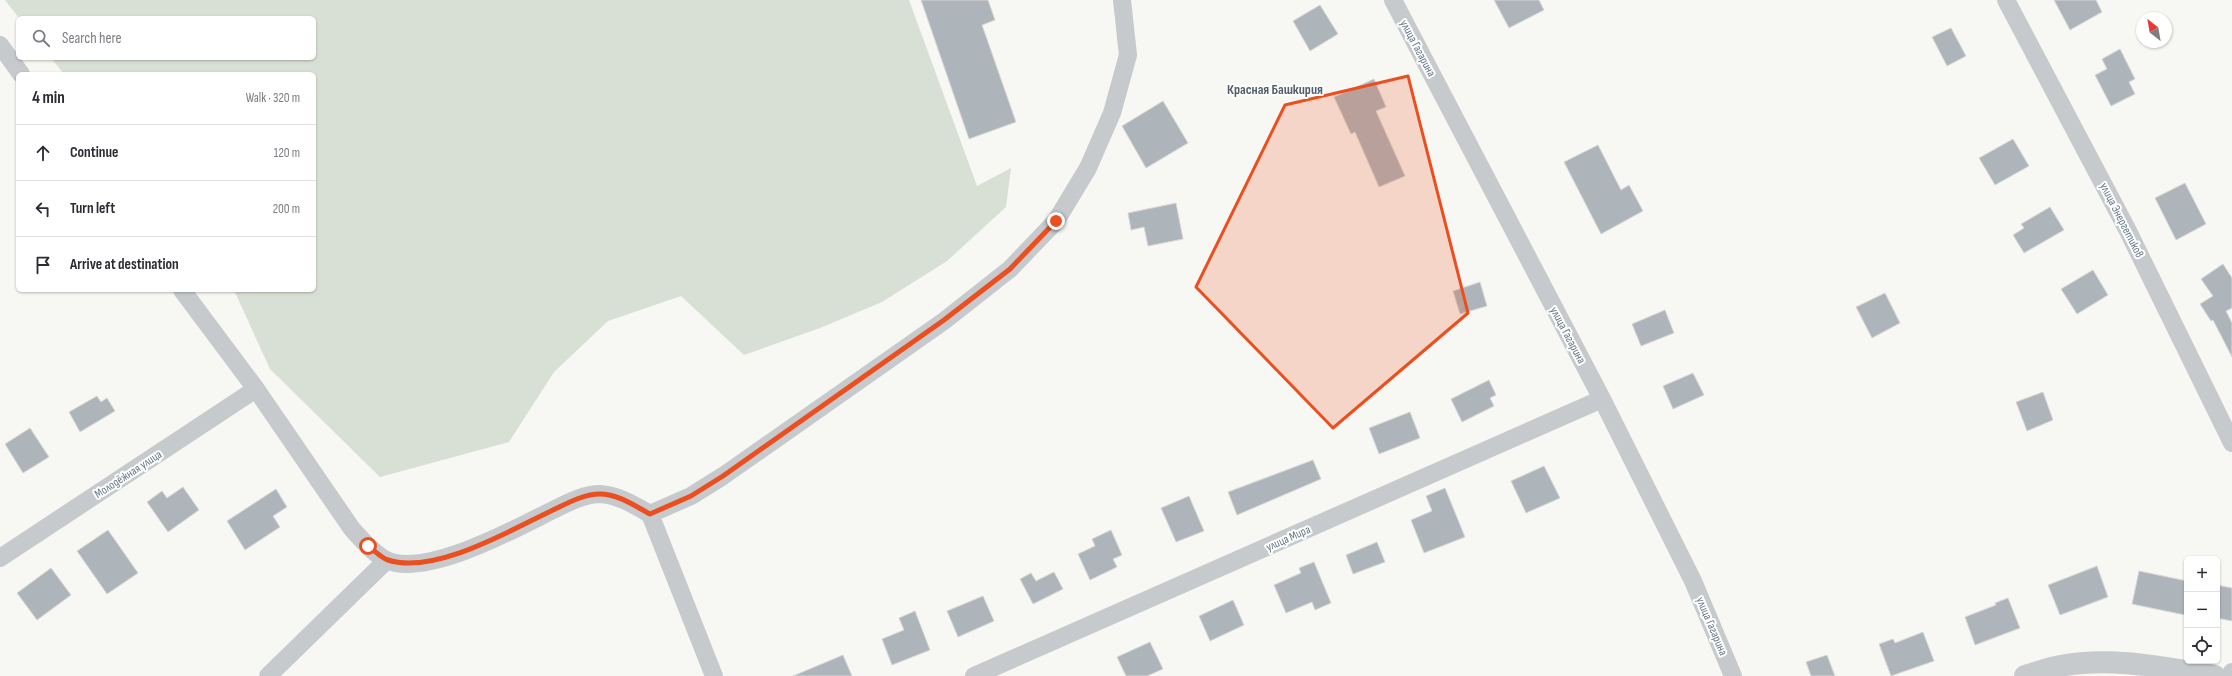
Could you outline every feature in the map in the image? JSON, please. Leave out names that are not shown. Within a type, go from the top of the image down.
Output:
[{"type":"street","points":[[650,514],[691,496],[723,476],[944,320],[1010,269],[1056,221],[1088,168],[1112,113],[1128,54],[1122,0]]},
{"type":"street","name":"улица Гагарина","points":[[1392,0],[1602,399],[1693,581],[1733,676]]},
{"type":"street","name":"улица Энергетиков","points":[[2006,0],[2127,229],[2232,443]]},
{"type":"street","points":[[2,53],[19,72]]},
{"type":"street","points":[[183,292],[256,389],[352,529],[368,546],[387,560],[407,563],[444,559],[481,545],[577,499],[599,494],[621,498],[650,514],[714,676]]},
{"type":"street","name":"Молодёжная улица","points":[[0,558],[256,389]]},
{"type":"street","name":"улица Мира","points":[[974,676],[1602,399]]},
{"type":"street","points":[[268,676],[387,560]]},
{"type":"street","points":[[2025,676],[2061,666],[2108,662],[2148,665],[2215,676]]},
{"type":"highlighted area","points":[[1408,76],[1468,313],[1333,428],[1196,287],[1285,105]]},
{"type":"shaded area","points":[[5,0],[909,0],[977,186],[1011,168],[1006,207],[947,261],[882,302],[820,328],[744,355],[681,296],[608,321],[554,372],[509,442],[380,477],[270,369],[235,292],[316,292],[316,72],[62,72],[53,60],[316,60],[316,16],[17,16]]},
{"type":"building","points":[[921,0],[988,0],[995,20],[982,25],[1016,122],[969,139]]},
{"type":"building","points":[[1494,0],[1539,0],[1544,10],[1509,28]]},
{"type":"building","points":[[2054,0],[2096,0],[2102,12],[2070,30]]},
{"type":"building","points":[[1320,5],[1338,34],[1310,51],[1293,21]]},
{"type":"building","points":[[1951,28],[1966,56],[1947,66],[1932,37]]},
{"type":"building","points":[[2120,49],[2135,79],[2129,82],[2135,94],[2111,106],[2095,75],[2107,69],[2102,59]]},
{"type":"building","points":[[1374,79],[1386,107],[1376,111],[1405,176],[1379,187],[1355,132],[1351,134],[1334,97]]},
{"type":"building","points":[[1163,101],[1188,143],[1146,168],[1122,126]]},
{"type":"building","points":[[2013,139],[2029,166],[1995,185],[1979,158]]},
{"type":"building","points":[[1598,145],[1621,190],[1629,185],[1643,211],[1601,234],[1564,162]]},
{"type":"building","points":[[2185,183],[2206,224],[2176,240],[2155,198]]},
{"type":"building","points":[[1176,203],[1183,239],[1148,246],[1144,227],[1131,230],[1128,213]]},
{"type":"building","points":[[2050,207],[2064,230],[2024,253],[2013,235],[2024,228],[2021,224]]},
{"type":"building","points":[[2223,264],[2232,278],[2232,308],[2226,311],[2232,323],[2232,357],[2213,320],[2211,321],[2200,304],[2213,296],[2201,279]]},
{"type":"building","points":[[2093,270],[2108,295],[2077,314],[2061,289]]},
{"type":"building","points":[[1480,282],[1487,306],[1460,314],[1453,291]]},
{"type":"building","points":[[1885,293],[1900,323],[1872,338],[1856,307]]},
{"type":"building","points":[[1665,310],[1674,333],[1641,346],[1632,324]]},
{"type":"building","points":[[1693,373],[1704,395],[1673,409],[1663,386]]},
{"type":"building","points":[[1489,380],[1496,395],[1490,398],[1494,406],[1462,422],[1451,399]]},
{"type":"building","points":[[2043,392],[2053,420],[2027,431],[2016,402]]},
{"type":"building","points":[[97,396],[101,402],[107,398],[115,411],[80,432],[69,412]]},
{"type":"building","points":[[1410,412],[1420,438],[1379,454],[1369,428]]},
{"type":"building","points":[[30,428],[49,457],[23,473],[5,444]]},
{"type":"building","points":[[1313,460],[1321,479],[1237,515],[1228,492]]},
{"type":"building","points":[[1544,466],[1560,498],[1526,513],[1511,481]]},
{"type":"building","points":[[183,487],[199,510],[168,532],[147,502],[162,491],[167,498]]},
{"type":"building","points":[[1445,488],[1465,537],[1424,553],[1411,520],[1432,511],[1426,496]]},
{"type":"building","points":[[276,489],[287,507],[273,516],[280,527],[245,550],[227,521]]},
{"type":"building","points":[[1189,496],[1204,531],[1176,542],[1161,508]]},
{"type":"building","points":[[108,530],[138,573],[107,594],[77,551]]},
{"type":"building","points":[[1111,530],[1122,555],[1113,559],[1117,567],[1090,580],[1078,554],[1095,546],[1092,539]]},
{"type":"building","points":[[1377,542],[1385,562],[1353,574],[1346,555]]},
{"type":"building","points":[[1314,562],[1331,603],[1315,610],[1312,602],[1286,613],[1274,585],[1301,573],[1299,568]]},
{"type":"building","points":[[2097,566],[2108,597],[2060,615],[2048,585]]},
{"type":"building","points":[[51,568],[71,595],[37,620],[17,593]]},
{"type":"building","points":[[2139,571],[2184,580],[2184,615],[2132,604]]},
{"type":"building","points":[[1054,572],[1063,589],[1033,604],[1020,579],[1031,573],[1036,581]]},
{"type":"building","points":[[2220,586],[2232,588],[2232,621],[2220,619]]},
{"type":"building","points":[[983,596],[994,621],[958,637],[947,611]]},
{"type":"building","points":[[2008,598],[2020,628],[1975,645],[1965,617],[1996,605],[1995,603]]},
{"type":"building","points":[[1233,600],[1244,625],[1210,641],[1199,616]]},
{"type":"building","points":[[915,611],[930,650],[892,665],[882,639],[904,630],[899,618]]},
{"type":"building","points":[[1923,632],[1934,661],[1891,676],[1879,644],[1893,639],[1895,643]]},
{"type":"building","points":[[1150,642],[1163,669],[1147,676],[1126,676],[1117,657]]},
{"type":"building","points":[[843,655],[852,676],[793,676]]},
{"type":"building","points":[[1827,655],[1835,676],[1811,676],[1806,662]]},
{"type":"district","name":"Красная Башкирия","points":[[1275,89]]},
{"type":"route","points":[[368,546],[387,560],[407,563],[444,559],[481,545],[577,499],[599,494],[621,498],[650,514],[691,496],[723,476],[944,320],[1010,269],[1056,221]]}]
